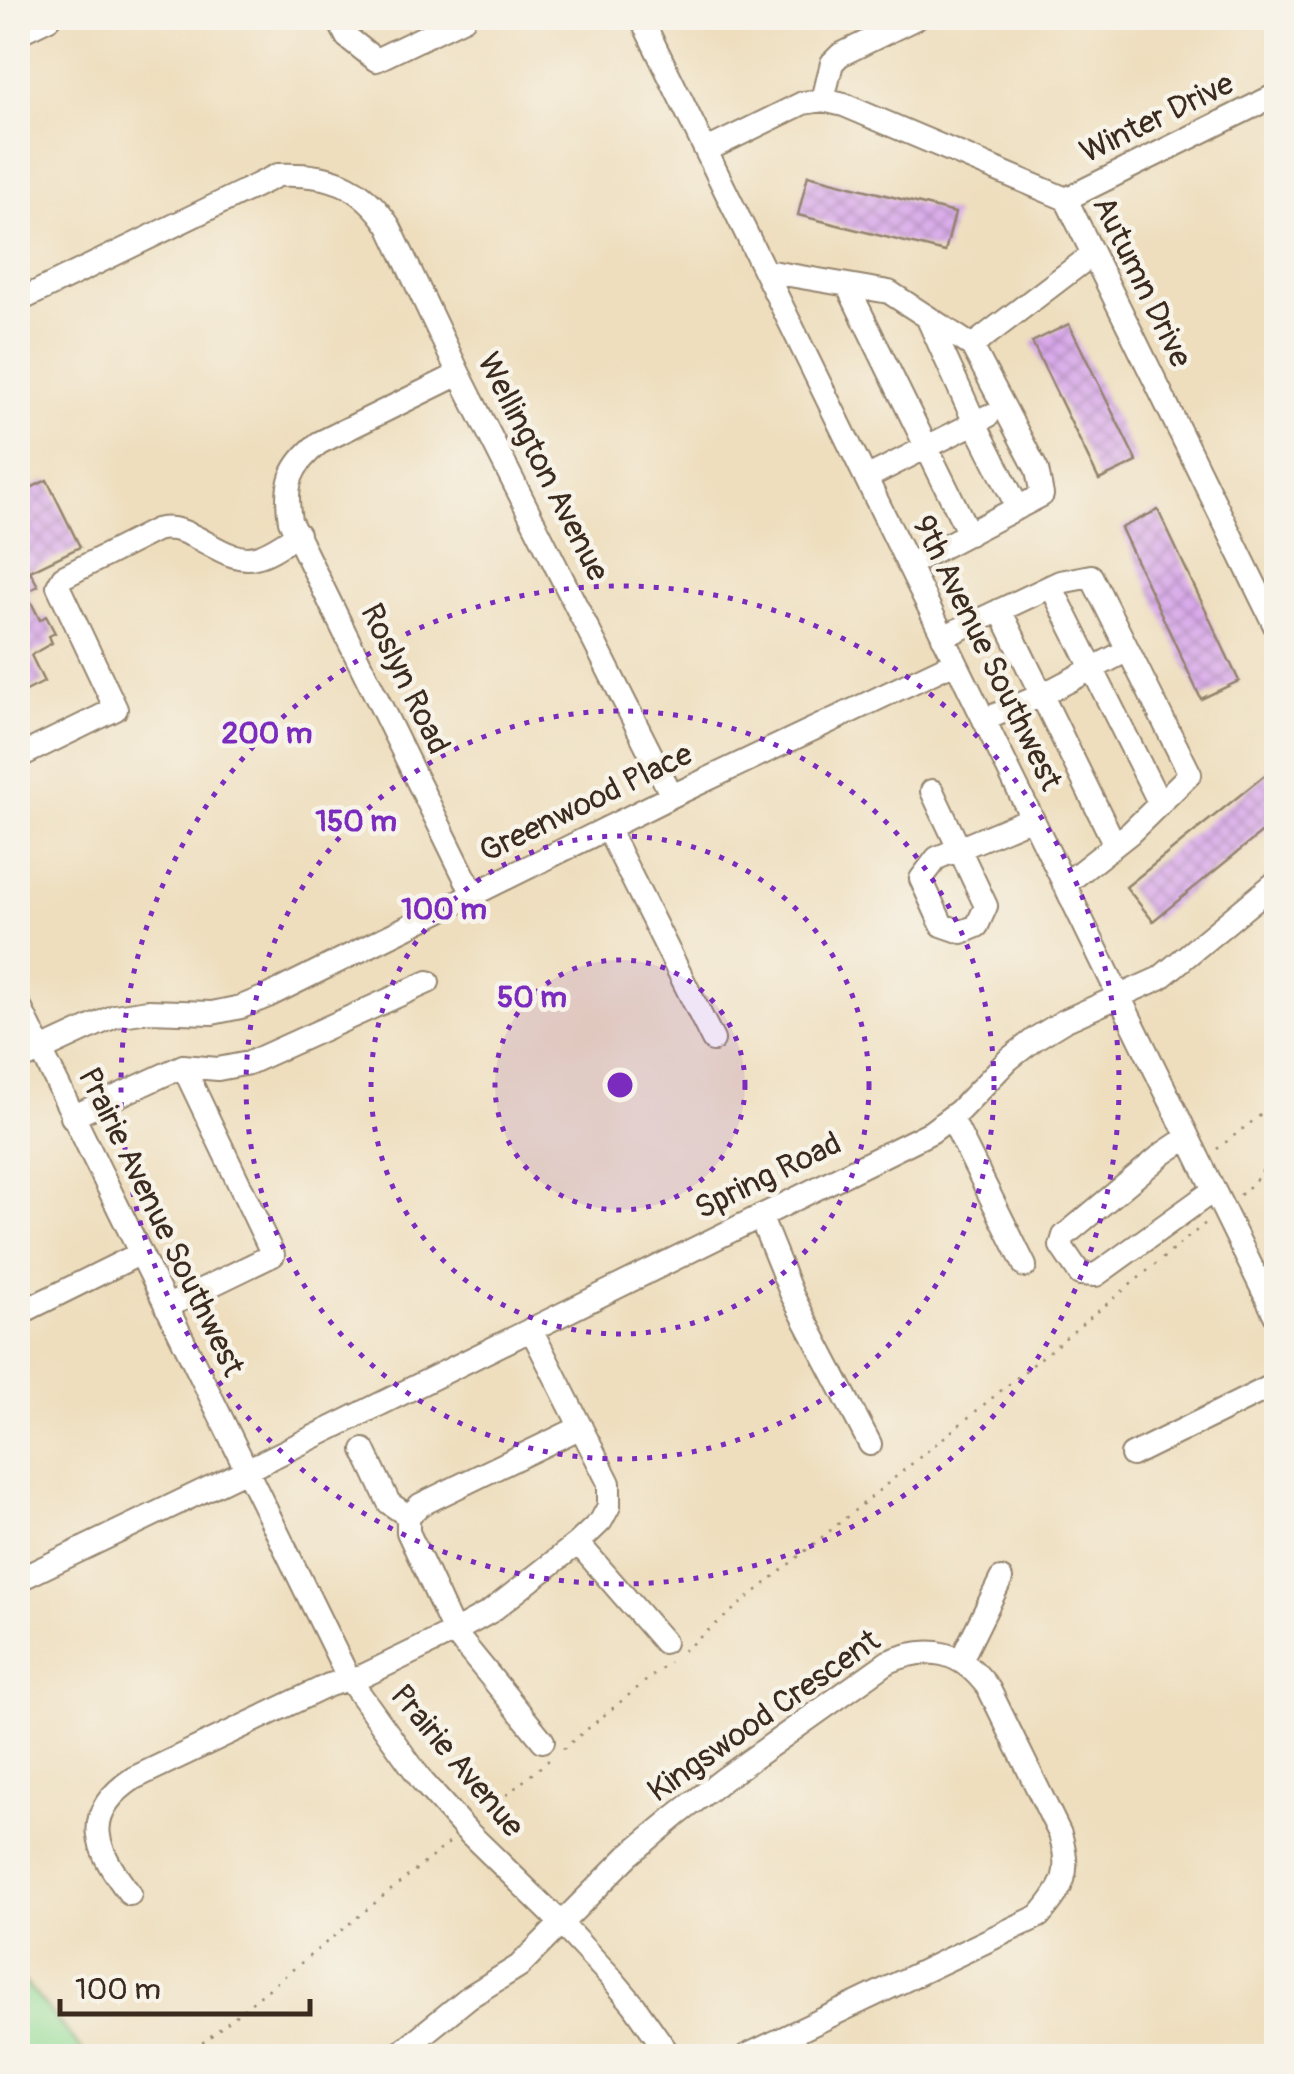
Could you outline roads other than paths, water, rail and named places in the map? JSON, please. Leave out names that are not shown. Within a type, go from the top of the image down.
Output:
[{"type":"street","points":[[18,33],[49,18]]},
{"type":"street","points":[[337,18],[347,37],[376,60],[464,18]]},
{"type":"street","name":"9th Avenue Southwest","points":[[642,18],[1276,1317]]},
{"type":"street","points":[[707,150],[803,104],[824,100],[832,63],[840,55],[916,18]]},
{"type":"street","name":"Winter Drive","points":[[1066,199],[1276,95]]},
{"type":"street","name":"Autumn Drive","points":[[824,100],[844,104],[1066,199],[1276,628]]},
{"type":"street","name":"Wellington Avenue","points":[[18,301],[278,175],[300,174],[355,189],[376,208],[388,226],[672,796]]},
{"type":"street","points":[[972,346],[1092,254]]},
{"type":"street","points":[[766,271],[889,292],[972,346],[1036,470],[1042,496],[908,565]]},
{"type":"street","points":[[847,285],[970,534]]},
{"type":"street","points":[[927,317],[1018,508]]},
{"type":"street","name":"Roslyn Road","points":[[459,374],[319,443],[292,471],[287,490],[290,521],[473,894]]},
{"type":"street","points":[[866,478],[1004,408]]},
{"type":"street","points":[[18,757],[116,710],[58,586],[63,577],[167,527],[238,557],[254,558],[298,534]]},
{"type":"street","points":[[943,637],[1060,582],[1091,576],[1190,774],[1115,845],[1064,885]]},
{"type":"street","points":[[1052,586],[1160,804]]},
{"type":"street","points":[[1000,610],[1115,845]]},
{"type":"street","points":[[984,720],[1128,650]]},
{"type":"street","name":"Greenwood Place","points":[[18,1061],[116,1016],[148,1011],[212,1013],[268,996],[672,796],[955,662]]},
{"type":"street","points":[[932,791],[960,848],[1032,818]]},
{"type":"street","points":[[607,828],[713,1040]]},
{"type":"street","name":"Spring Road","points":[[18,1580],[915,1140],[951,1116],[1036,1038],[1064,1021],[1160,978],[1276,882]]},
{"type":"street","points":[[72,1116],[184,1066],[218,1069],[249,1064],[428,982]]},
{"type":"street","name":"Prairie Avenue Southwest","points":[[18,1003],[247,1470]]},
{"type":"street","points":[[166,1307],[273,1254],[184,1066]]},
{"type":"street","points":[[951,1116],[1025,1266]]},
{"type":"street","points":[[1188,1138],[1164,1153],[1064,1236],[1061,1246],[1080,1274],[1096,1275],[1219,1200]]},
{"type":"street","points":[[760,1216],[792,1295],[870,1444]]},
{"type":"street","points":[[18,1314],[138,1254]]},
{"type":"street","points":[[130,1894],[108,1866],[100,1846],[99,1824],[116,1790],[329,1685],[365,1675],[454,1632],[490,1612],[601,1521],[609,1506],[609,1484],[531,1329]]},
{"type":"street","points":[[1132,1455],[1276,1384]]},
{"type":"street","points":[[543,1740],[454,1632],[408,1532],[408,1516],[420,1505],[581,1427]]},
{"type":"street","points":[[364,1450],[389,1503],[408,1516]]},
{"type":"street","name":"Prairie Avenue","points":[[247,1470],[349,1679],[423,1782],[562,1924],[634,2005],[670,2056]]},
{"type":"street","points":[[578,1542],[671,1652]]},
{"type":"street","points":[[746,2056],[1039,1916],[1060,1890],[1067,1871],[1060,1834],[990,1689],[961,1660],[1001,1579]]},
{"type":"street","name":"Kingswood Crescent","points":[[396,2056],[469,1997],[520,1966],[630,1855],[678,1815],[888,1662],[908,1653],[929,1651],[961,1660]]}]
